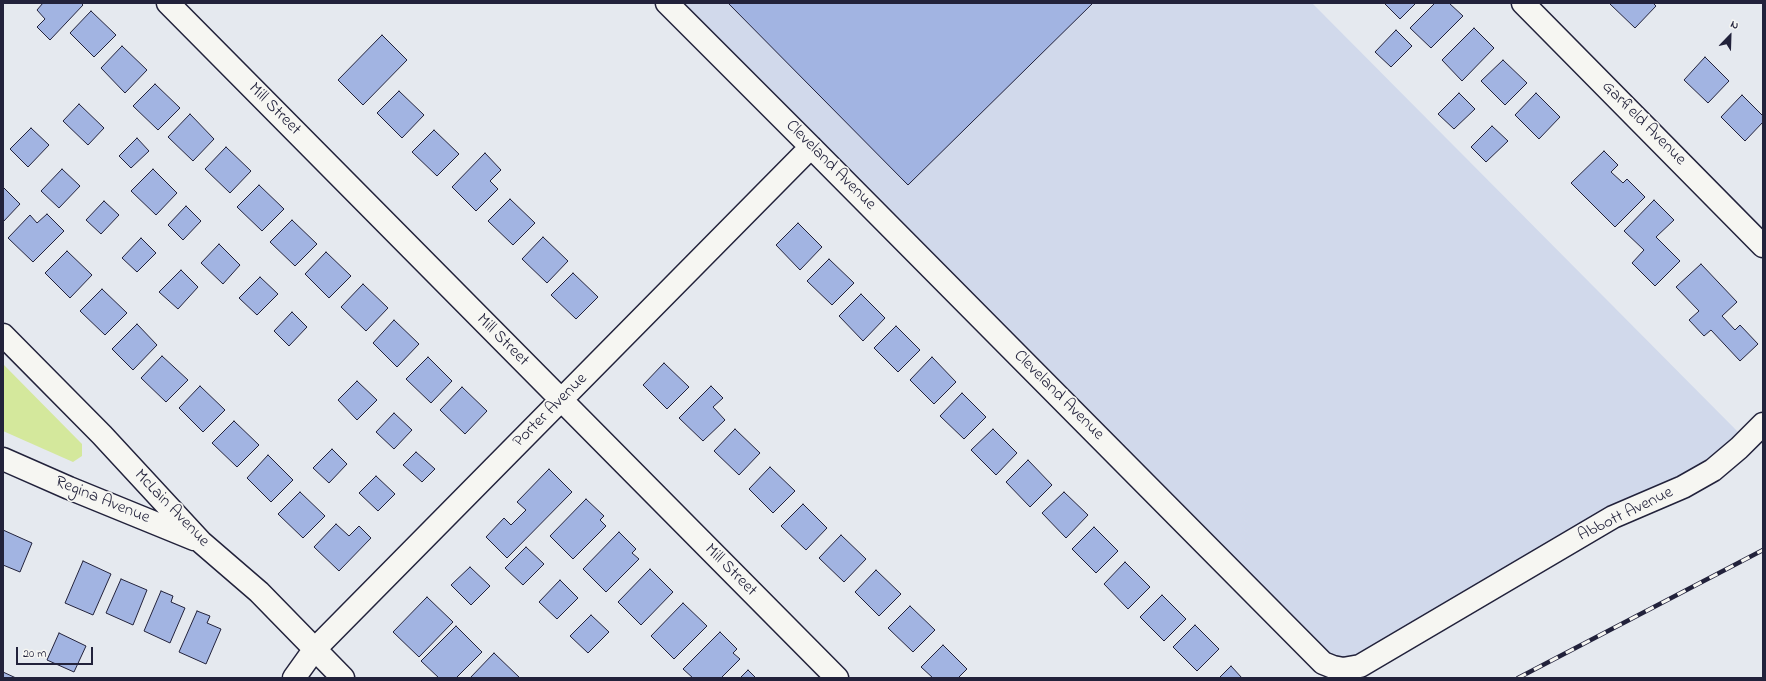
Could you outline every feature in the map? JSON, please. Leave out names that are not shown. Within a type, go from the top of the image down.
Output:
[{"type":"street","name":"Mill Street","points":[[168,3],[837,678]]},
{"type":"street","name":"Cleveland Avenue","points":[[666,3],[1323,663],[1343,669],[1360,666],[1481,594]]},
{"type":"street","name":"Garfield Avenue","points":[[1523,3],[1763,246]]},
{"type":"street","name":"Porter Avenue","points":[[294,678],[314,650],[811,147]]},
{"type":"street","name":"McLain Avenue","points":[[3,335],[102,434],[201,542],[259,592],[343,678]]},
{"type":"street","name":"Abbott Avenue","points":[[1481,594],[1612,517],[1683,487],[1713,470],[1739,448],[1763,424]]},
{"type":"street","name":"Regina Avenue","points":[[3,459],[69,488],[201,542]]},
{"type":"shaded area","points":[[667,3],[1312,3],[1747,441],[1343,669]]},
{"type":"green space","points":[[3,364],[82,444],[82,456],[73,462],[3,431]]},
{"type":"building","points":[[43,3],[81,3],[83,5],[50,40],[37,27],[45,19],[37,10]]},
{"type":"building","points":[[728,3],[1093,3],[908,185]]},
{"type":"building","points":[[1384,3],[1416,3],[1400,19]]},
{"type":"building","points":[[1435,3],[1449,3],[1463,16],[1431,48],[1410,28]]},
{"type":"building","points":[[1653,3],[1656,6],[1635,28],[1610,4]]},
{"type":"building","points":[[91,11],[116,35],[94,57],[70,33]]},
{"type":"building","points":[[1474,28],[1494,48],[1462,81],[1442,60]]},
{"type":"building","points":[[1396,30],[1412,46],[1391,67],[1375,52]]},
{"type":"building","points":[[382,35],[407,60],[363,105],[338,80]]},
{"type":"building","points":[[122,46],[147,70],[125,93],[101,68]]},
{"type":"building","points":[[1705,57],[1729,81],[1708,103],[1684,80]]},
{"type":"building","points":[[1503,60],[1527,83],[1505,105],[1481,81]]},
{"type":"building","points":[[155,84],[180,108],[158,130],[133,106]]},
{"type":"building","points":[[399,91],[424,115],[402,138],[377,113]]},
{"type":"building","points":[[1459,93],[1475,109],[1454,129],[1438,114]]},
{"type":"building","points":[[1536,93],[1560,117],[1539,139],[1515,115]]},
{"type":"building","points":[[1742,95],[1763,116],[1763,122],[1745,141],[1721,117]]},
{"type":"building","points":[[79,104],[104,128],[88,145],[63,121]]},
{"type":"building","points":[[190,114],[214,139],[193,161],[168,137]]},
{"type":"building","points":[[1492,126],[1508,141],[1486,162],[1471,147]]},
{"type":"building","points":[[31,128],[49,145],[28,167],[10,149]]},
{"type":"building","points":[[434,130],[459,154],[437,176],[412,152]]},
{"type":"building","points":[[137,138],[149,151],[131,168],[119,156]]},
{"type":"building","points":[[226,147],[251,171],[230,193],[205,169]]},
{"type":"building","points":[[1604,151],[1618,165],[1611,172],[1623,183],[1627,179],[1645,197],[1615,227],[1571,183]]},
{"type":"building","points":[[485,153],[501,170],[490,181],[498,189],[476,211],[452,187]]},
{"type":"building","points":[[62,169],[80,186],[59,208],[41,191]]},
{"type":"building","points":[[153,169],[177,193],[156,215],[131,191]]},
{"type":"building","points":[[259,185],[284,209],[262,231],[237,207]]},
{"type":"building","points":[[3,187],[20,204],[3,222]]},
{"type":"building","points":[[510,199],[535,223],[513,245],[488,221]]},
{"type":"building","points":[[1654,200],[1674,220],[1656,237],[1680,261],[1655,286],[1632,263],[1644,250],[1624,231]]},
{"type":"building","points":[[104,201],[119,215],[101,234],[86,220]]},
{"type":"building","points":[[186,206],[201,221],[183,240],[168,225]]},
{"type":"building","points":[[47,214],[64,231],[33,262],[8,238],[30,215],[37,223]]},
{"type":"building","points":[[292,220],[317,244],[295,266],[270,242]]},
{"type":"building","points":[[798,223],[822,247],[800,270],[776,245]]},
{"type":"building","points":[[543,237],[568,261],[547,283],[522,259]]},
{"type":"building","points":[[141,238],[156,253],[137,272],[122,258]]},
{"type":"building","points":[[219,244],[240,265],[223,284],[201,263]]},
{"type":"building","points":[[67,251],[92,275],[70,298],[45,273]]},
{"type":"building","points":[[326,252],[351,276],[329,298],[305,274]]},
{"type":"building","points":[[829,259],[854,283],[832,305],[807,281]]},
{"type":"building","points":[[1701,264],[1737,302],[1722,316],[1735,330],[1740,325],[1758,344],[1740,361],[1711,330],[1704,336],[1689,320],[1699,311],[1676,287]]},
{"type":"building","points":[[181,270],[198,287],[178,309],[159,292]]},
{"type":"building","points":[[573,273],[598,297],[576,319],[551,295]]},
{"type":"building","points":[[260,277],[278,294],[257,315],[239,298]]},
{"type":"building","points":[[363,284],[388,308],[366,331],[341,307]]},
{"type":"building","points":[[102,289],[127,313],[105,335],[80,311]]},
{"type":"building","points":[[861,294],[885,318],[863,341],[839,316]]},
{"type":"building","points":[[292,312],[307,327],[289,346],[274,331]]},
{"type":"building","points":[[394,320],[419,344],[397,367],[373,343]]},
{"type":"building","points":[[137,324],[157,345],[133,370],[112,349]]},
{"type":"building","points":[[896,326],[920,350],[898,372],[874,348]]},
{"type":"building","points":[[162,356],[188,380],[166,402],[141,378]]},
{"type":"building","points":[[428,357],[452,381],[431,403],[406,379]]},
{"type":"building","points":[[932,357],[956,382],[934,404],[910,380]]},
{"type":"building","points":[[664,363],[689,387],[667,409],[643,385]]},
{"type":"building","points":[[357,381],[377,400],[357,420],[338,400]]},
{"type":"building","points":[[200,386],[225,410],[203,432],[179,408]]},
{"type":"building","points":[[711,386],[723,398],[713,407],[725,420],[703,441],[679,418]]},
{"type":"building","points":[[462,387],[487,411],[465,434],[440,410]]},
{"type":"building","points":[[962,393],[986,417],[964,439],[940,416]]},
{"type":"building","points":[[394,413],[412,430],[394,449],[376,432]]},
{"type":"building","points":[[234,421],[259,445],[237,467],[212,443]]},
{"type":"building","points":[[735,429],[760,453],[739,475],[714,451]]},
{"type":"building","points":[[993,429],[1017,453],[996,475],[971,450]]},
{"type":"building","points":[[332,449],[347,464],[329,483],[313,468]]},
{"type":"building","points":[[416,452],[435,469],[422,482],[403,465]]},
{"type":"building","points":[[268,455],[293,480],[271,502],[247,478]]},
{"type":"building","points":[[1028,460],[1052,485],[1030,507],[1006,482]]},
{"type":"building","points":[[770,467],[795,491],[773,513],[749,489]]},
{"type":"building","points":[[549,469],[572,492],[507,558],[486,537],[504,518],[511,525],[526,510],[517,502]]},
{"type":"building","points":[[376,476],[395,494],[378,511],[359,493]]},
{"type":"building","points":[[300,492],[325,516],[303,538],[278,514]]},
{"type":"building","points":[[1064,492],[1088,515],[1066,538],[1042,513]]},
{"type":"building","points":[[586,499],[604,516],[600,520],[606,526],[573,559],[550,536]]},
{"type":"building","points":[[803,504],[827,528],[806,550],[781,526]]},
{"type":"building","points":[[336,524],[349,536],[359,526],[371,538],[339,571],[314,547]]},
{"type":"building","points":[[1094,527],[1118,551],[1096,573],[1072,549]]},
{"type":"building","points":[[3,530],[32,543],[20,572],[3,565]]},
{"type":"building","points":[[619,532],[636,549],[632,553],[639,559],[606,592],[583,569]]},
{"type":"building","points":[[841,535],[866,559],[844,582],[819,558]]},
{"type":"building","points":[[526,547],[544,564],[523,585],[505,568]]},
{"type":"building","points":[[83,561],[111,574],[93,615],[65,603]]},
{"type":"building","points":[[1125,562],[1150,587],[1128,609],[1104,584]]},
{"type":"building","points":[[470,567],[490,586],[471,605],[451,585]]},
{"type":"building","points":[[650,569],[673,592],[641,625],[618,602]]},
{"type":"building","points":[[876,570],[901,594],[879,616],[855,592]]},
{"type":"building","points":[[121,579],[147,590],[133,625],[106,613]]},
{"type":"building","points":[[560,580],[578,598],[557,619],[539,602]]},
{"type":"building","points":[[161,591],[173,596],[171,602],[185,608],[170,643],[144,631]]},
{"type":"building","points":[[1162,595],[1186,619],[1164,641],[1140,617]]},
{"type":"building","points":[[427,597],[453,622],[419,657],[393,632]]},
{"type":"building","points":[[683,603],[707,626],[674,659],[651,636]]},
{"type":"building","points":[[910,606],[935,630],[913,652],[888,628]]},
{"type":"building","points":[[197,611],[210,616],[207,623],[221,629],[206,664],[179,652]]},
{"type":"building","points":[[591,615],[609,632],[588,653],[570,636]]},
{"type":"building","points":[[1195,625],[1219,649],[1197,671],[1173,647]]},
{"type":"building","points":[[456,626],[482,652],[456,678],[439,678],[421,661]]},
{"type":"building","points":[[720,632],[737,649],[733,653],[740,659],[721,678],[693,678],[683,669]]},
{"type":"building","points":[[59,633],[86,646],[74,672],[47,660]]},
{"type":"building","points":[[943,645],[967,669],[958,678],[933,678],[921,667]]},
{"type":"building","points":[[494,653],[520,678],[470,678]]},
{"type":"building","points":[[1231,666],[1242,678],[1219,678]]},
{"type":"building","points":[[748,670],[756,678],[740,678]]},
{"type":"building","points":[[3,672],[16,678],[3,678]]},
{"type":"railway","points":[[1518,678],[1763,550]]}]
